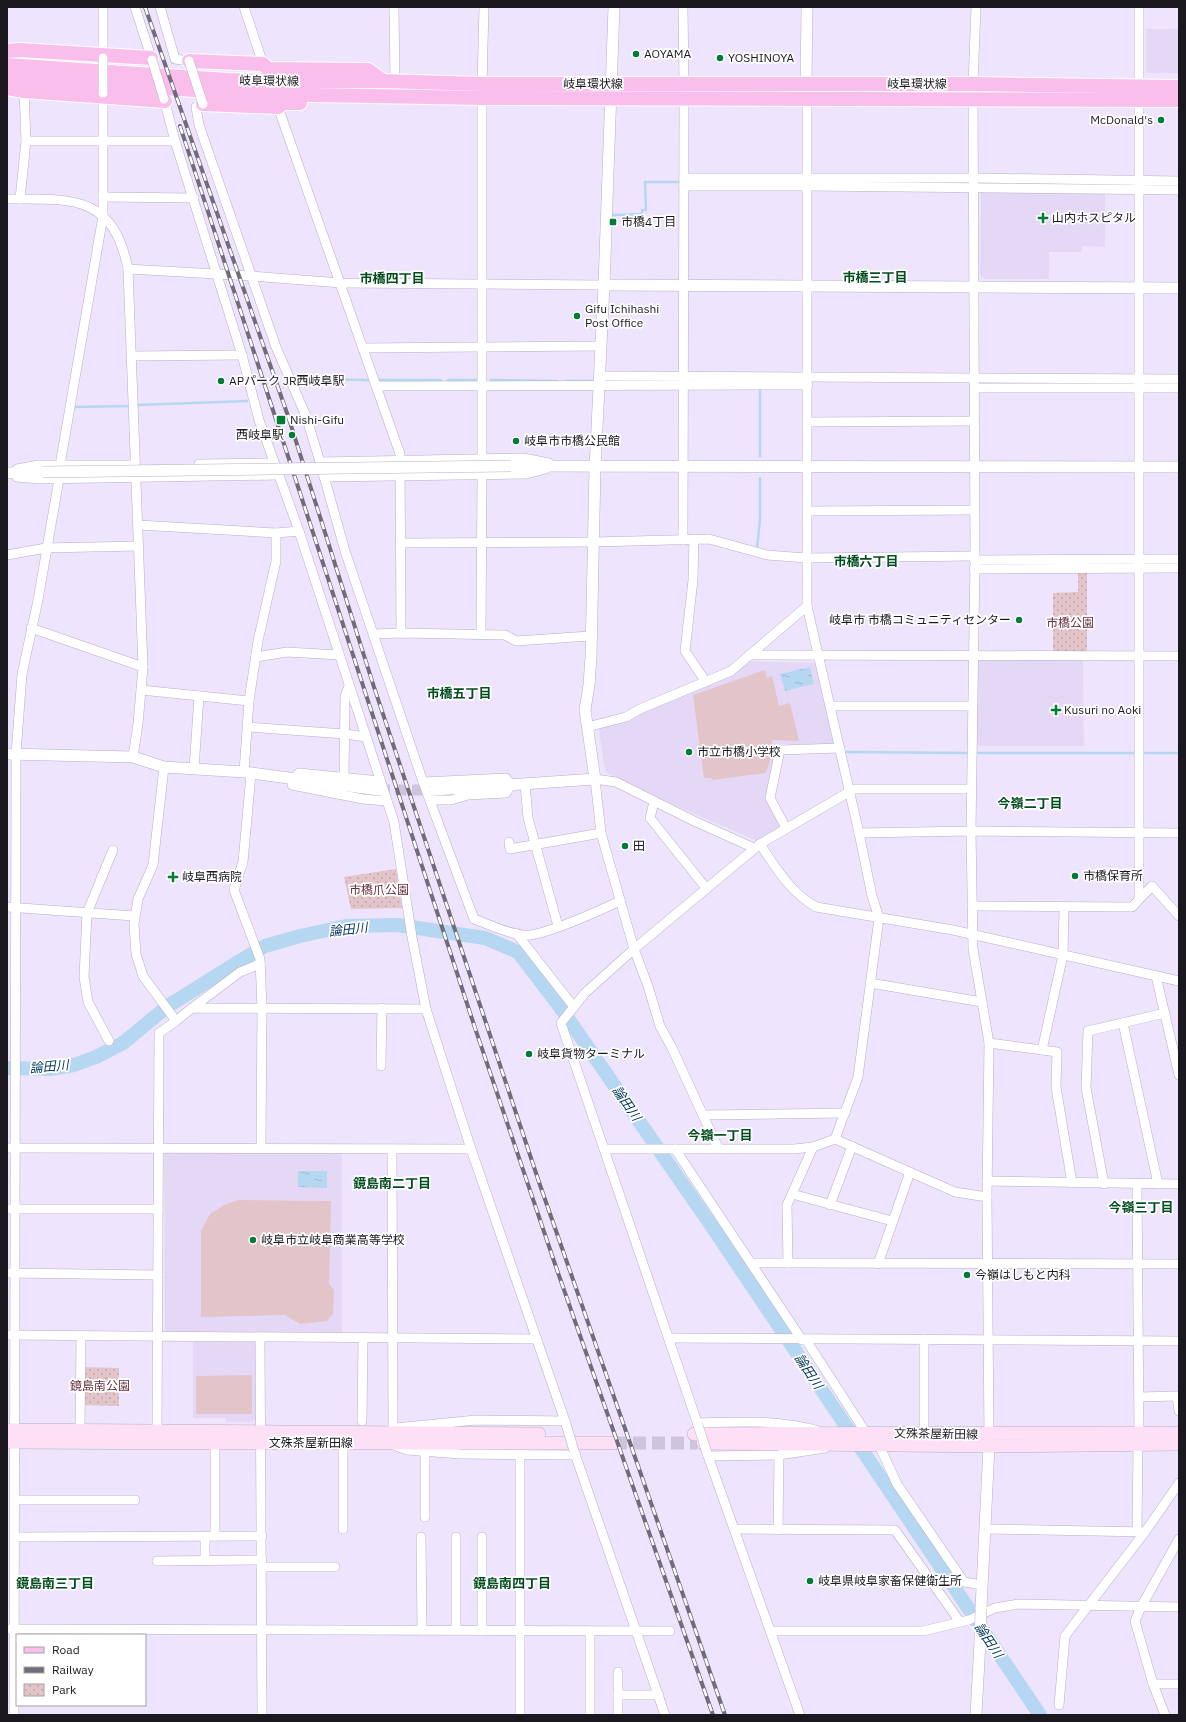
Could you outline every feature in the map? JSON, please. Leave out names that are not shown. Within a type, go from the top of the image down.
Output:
[{"type":"main road","points":[[7,52],[20,50],[151,59]]},
{"type":"main road","points":[[189,60],[263,64],[268,68],[368,70],[389,81]]},
{"type":"main road","name":"岐阜環状線","points":[[7,65],[226,80],[389,81],[482,91],[611,98],[974,98],[1139,101],[1179,100]]},
{"type":"main road","name":"岐阜環状線","points":[[7,78],[257,94],[384,96],[611,84],[973,84],[1179,87]]},
{"type":"main road","points":[[7,88],[24,91],[165,100]]},
{"type":"main road","points":[[203,104],[278,107],[284,103],[369,104],[378,102],[384,96]]},
{"type":"main road","name":"文殊茶屋新田線","points":[[11,1436],[80,1430],[157,1431],[261,1437],[343,1443],[613,1438],[392,1430],[261,1437],[215,1443],[11,1436]]},
{"type":"main road","name":"文殊茶屋新田線","points":[[696,1431],[839,1440],[1139,1440],[1179,1444]]},
{"type":"main road","name":"文殊茶屋新田線","points":[[1139,1440],[1179,1433]]},
{"type":"main road","name":"文殊茶屋新田線","points":[[870,1439],[924,1434],[989,1440]]},
{"type":"street","points":[[60,465],[103,216],[103,7]]},
{"type":"street","points":[[135,7],[218,274],[242,355],[257,413],[299,531],[366,737],[379,786],[394,822],[410,915],[412,937],[426,1009],[471,1149],[665,1715]]},
{"type":"street","points":[[160,7],[176,59],[189,60],[203,104],[196,107],[199,125],[276,347],[302,405],[320,462],[345,552],[423,782],[432,795],[474,919],[516,933],[529,935],[558,926],[620,901]]},
{"type":"street","points":[[244,7],[263,64]]},
{"type":"street","points":[[389,81],[394,7]]},
{"type":"street","points":[[482,458],[482,91],[484,7]]},
{"type":"street","points":[[614,7],[604,285],[595,468],[589,685],[585,710],[601,833],[634,949],[648,986],[660,1026],[704,1115],[718,1148]]},
{"type":"street","points":[[683,7],[684,84]]},
{"type":"street","points":[[806,84],[807,7]]},
{"type":"street","points":[[976,7],[973,84],[975,467],[973,510],[974,562],[970,831],[972,934],[989,1042],[987,1181],[989,1440],[976,1715]]},
{"type":"street","points":[[1139,7],[1139,899]]},
{"type":"street","points":[[20,199],[26,141],[24,91]]},
{"type":"street","points":[[683,540],[684,98]]},
{"type":"street","points":[[807,98],[807,606],[831,706],[872,896],[879,918],[858,1076],[835,1139]]},
{"type":"street","points":[[278,107],[400,454],[401,633]]},
{"type":"street","points":[[26,141],[176,141]]},
{"type":"street","points":[[684,182],[1139,185],[1179,181]]},
{"type":"street","points":[[1139,185],[1179,190]]},
{"type":"street","points":[[103,197],[194,198]]},
{"type":"street","points":[[7,199],[73,201],[90,206],[103,216],[115,229],[124,249],[128,269],[132,356],[143,667],[138,724],[133,757]]},
{"type":"street","points":[[128,269],[341,283],[1179,288]]},
{"type":"street","points":[[363,348],[601,346]]},
{"type":"street","points":[[132,356],[242,355]]},
{"type":"street","points":[[376,386],[483,385],[600,381],[808,381],[975,378],[1139,383],[1179,388]]},
{"type":"street","points":[[975,388],[1139,383],[1179,379]]},
{"type":"street","points":[[808,422],[975,421]]},
{"type":"street","points":[[320,462],[399,459],[523,458],[560,465],[595,468],[682,465],[1179,467]]},
{"type":"street","points":[[199,464],[274,463]]},
{"type":"street","points":[[7,473],[38,465],[136,465]]},
{"type":"street","points":[[7,473],[560,465]]},
{"type":"street","points":[[324,477],[526,474],[560,465]]},
{"type":"street","points":[[7,473],[40,479],[278,475]]},
{"type":"street","points":[[482,475],[482,634]]},
{"type":"street","points":[[14,1715],[10,1629],[15,1500],[11,1436],[11,1148],[15,1078],[11,907],[12,754],[22,674],[38,600],[59,479]]},
{"type":"street","points":[[808,511],[973,510]]},
{"type":"street","points":[[138,525],[276,532],[299,531]]},
{"type":"street","points":[[262,1148],[262,1008],[260,962],[234,890],[243,862],[249,701],[256,657],[276,561],[276,532]]},
{"type":"street","points":[[401,543],[594,542],[709,539],[767,555],[806,558],[1139,564],[1179,568]]},
{"type":"street","points":[[694,540],[693,580],[685,651],[706,682]]},
{"type":"street","points":[[7,555],[46,548],[138,546]]},
{"type":"street","points":[[1139,564],[1179,559]]},
{"type":"street","points":[[588,727],[626,717],[640,709],[731,672],[807,606]]},
{"type":"street","points":[[31,628],[143,667]]},
{"type":"street","points":[[374,634],[401,633],[505,635],[516,641],[590,636]]},
{"type":"street","points":[[256,657],[287,652],[339,655]]},
{"type":"street","points":[[749,655],[1179,656]]},
{"type":"street","points":[[344,778],[345,697],[349,686]]},
{"type":"street","points":[[141,690],[249,701]]},
{"type":"street","points":[[194,769],[199,696]]},
{"type":"street","points":[[831,706],[972,706]]},
{"type":"street","points":[[248,727],[345,734],[366,737]]},
{"type":"street","points":[[786,828],[770,798],[780,750],[840,748]]},
{"type":"street","points":[[12,754],[133,757],[164,767],[247,773],[379,786]]},
{"type":"street","points":[[164,767],[154,865],[138,899],[134,916],[136,954],[143,976],[164,1003],[174,1019]]},
{"type":"street","points":[[379,786],[344,778],[299,772],[294,778],[292,785],[363,799],[386,801]]},
{"type":"street","points":[[423,782],[506,778],[511,785]]},
{"type":"street","points":[[432,795],[511,785],[595,779],[616,782],[654,802],[757,846],[782,879],[805,901],[816,907],[972,934],[1179,982]]},
{"type":"street","points":[[525,784],[528,818],[558,926]]},
{"type":"street","points":[[800,1715],[772,1631],[708,1454],[696,1431],[669,1338],[561,1022],[585,993],[634,949],[757,846],[854,789],[971,789]]},
{"type":"street","points":[[654,802],[650,818],[706,888]]},
{"type":"street","points":[[859,833],[970,831],[1139,834],[1179,833]]},
{"type":"street","points":[[509,842],[510,849],[601,833]]},
{"type":"street","points":[[109,1041],[88,1002],[84,977],[87,913],[113,850]]},
{"type":"street","points":[[972,906],[1064,908],[1132,907],[1152,886],[1179,916]]},
{"type":"street","points":[[11,907],[134,916]]},
{"type":"street","points":[[1042,1050],[1063,955],[1064,908]]},
{"type":"street","points":[[516,933],[574,1007]]},
{"type":"street","points":[[157,1431],[159,1033],[174,1019],[192,1008],[240,972],[260,962]]},
{"type":"street","points":[[1156,976],[1179,1075]]},
{"type":"street","points":[[870,983],[982,1002]]},
{"type":"street","points":[[192,1008],[426,1009]]},
{"type":"street","points":[[381,1066],[382,1008]]},
{"type":"street","points":[[1104,1184],[1086,1088],[1088,1031],[1165,1014]]},
{"type":"street","points":[[1123,1023],[1158,1184]]},
{"type":"street","points":[[989,1042],[1057,1052],[1056,1087],[1072,1183]]},
{"type":"street","points":[[704,1115],[845,1113]]},
{"type":"street","points":[[604,1149],[794,1149],[813,1147],[835,1139],[956,1192],[987,1197]]},
{"type":"street","points":[[830,1204],[852,1146]]},
{"type":"street","points":[[11,1148],[158,1147],[471,1149]]},
{"type":"street","points":[[788,1263],[787,1205],[813,1147]]},
{"type":"street","points":[[392,1149],[392,1430],[476,1420],[565,1422]]},
{"type":"street","points":[[673,1149],[804,1340],[870,1439],[896,1484],[964,1582],[982,1585]]},
{"type":"street","points":[[878,1264],[910,1172]]},
{"type":"street","points":[[987,1181],[1179,1184]]},
{"type":"street","points":[[1138,1184],[1138,1341],[1141,1532]]},
{"type":"street","points":[[792,1194],[892,1221]]},
{"type":"street","points":[[11,1209],[158,1209]]},
{"type":"street","points":[[751,1263],[1179,1264]]},
{"type":"street","points":[[11,1273],[158,1275]]},
{"type":"street","points":[[11,1335],[537,1339]]},
{"type":"street","points":[[80,1336],[80,1430]]},
{"type":"street","points":[[260,1338],[262,1715]]},
{"type":"street","points":[[362,1421],[363,1338]]},
{"type":"street","points":[[669,1338],[775,1340],[924,1339],[1179,1341]]},
{"type":"street","points":[[924,1339],[924,1434]]},
{"type":"street","points":[[1139,1397],[1177,1396],[1179,1411]]},
{"type":"street","points":[[696,1431],[762,1421],[806,1427],[839,1440]]},
{"type":"street","points":[[708,1454],[779,1455],[816,1450],[839,1440]]},
{"type":"street","points":[[215,1443],[215,1536]]},
{"type":"street","points":[[343,1443],[344,1529]]},
{"type":"street","points":[[383,1443],[407,1450],[460,1454],[520,1455],[575,1453]]},
{"type":"street","points":[[425,1451],[425,1517]]},
{"type":"street","points":[[520,1455],[520,1715]]},
{"type":"street","points":[[778,1530],[779,1455]]},
{"type":"street","points":[[1059,1705],[1065,1636],[1179,1483]]},
{"type":"street","points":[[15,1500],[135,1500]]},
{"type":"street","points":[[735,1529],[895,1530],[960,1622]]},
{"type":"street","points":[[985,1530],[1141,1532]]},
{"type":"street","points":[[14,1537],[262,1536]]},
{"type":"street","points":[[205,1537],[205,1560]]},
{"type":"street","points":[[422,1537],[422,1630]]},
{"type":"street","points":[[456,1537],[456,1630]]},
{"type":"street","points":[[482,1537],[482,1631]]},
{"type":"street","points":[[1165,1715],[1153,1684],[1135,1621],[1141,1607],[1179,1539]]},
{"type":"street","points":[[157,1560],[205,1560],[335,1567]]},
{"type":"street","points":[[772,1631],[923,1631],[960,1622],[995,1608],[1019,1604],[1179,1607]]},
{"type":"street","points":[[10,1629],[670,1631]]},
{"type":"street","points":[[590,1631],[590,1715]]},
{"type":"street","points":[[618,1672],[618,1715]]},
{"type":"street","points":[[1153,1684],[1179,1684]]},
{"type":"street","points":[[618,1695],[658,1695]]},
{"type":"shaded area","points":[[1146,29],[1179,29],[1179,73],[1146,73]]},
{"type":"shaded area","name":"山内ホスピタル","points":[[981,190],[1105,190],[1105,247],[1082,246],[1082,252],[1049,252],[1049,279],[985,279],[980,275]]},
{"type":"shaded area","points":[[978,660],[1083,660],[1084,746],[980,746],[977,744]]},
{"type":"shaded area","name":"市立市橋小学校","points":[[745,661],[815,663],[834,744],[775,744],[777,759],[767,798],[782,828],[757,841],[633,787],[617,777],[607,773],[604,765],[599,729],[601,725]]},
{"type":"shaded area","name":"岐阜市立岐阜商業高等学校","points":[[164,1151],[342,1152],[342,1333],[167,1333],[165,1329]]},
{"type":"shaded area","points":[[193,1342],[255,1342],[258,1345],[257,1418],[251,1422],[226,1422],[226,1418],[193,1418]]},
{"type":"green space","name":"市橋公園","points":[[1078,572],[1087,572],[1087,654],[1053,655],[1053,593],[1078,592]]},
{"type":"green space","points":[[765,670],[767,678],[772,676],[779,706],[790,703],[799,741],[772,740],[772,755],[766,773],[712,780],[711,778],[704,778],[693,695]]},
{"type":"green space","name":"市橋爪公園","points":[[396,869],[402,908],[351,909],[344,877]]},
{"type":"green space","points":[[238,1200],[331,1201],[329,1284],[334,1290],[333,1314],[326,1321],[300,1324],[285,1315],[201,1317],[201,1231],[210,1214],[224,1205]]},
{"type":"green space","name":"鏡島南公園","points":[[82,1367],[119,1368],[119,1406],[81,1405]]},
{"type":"green space","points":[[252,1375],[252,1414],[196,1414],[196,1376]]},
{"type":"water","points":[[810,667],[814,684],[785,691],[780,674]]},
{"type":"water","points":[[298,1171],[327,1171],[327,1188],[298,1187]]},
{"type":"waterway","points":[[613,215],[642,214],[642,210],[646,210],[645,182],[681,182]]},
{"type":"waterway","points":[[902,183],[967,183]]},
{"type":"waterway","points":[[982,183],[1009,183]]},
{"type":"waterway","points":[[299,383],[310,379],[368,380]]},
{"type":"waterway","points":[[380,380],[441,380]]},
{"type":"waterway","points":[[448,380],[476,380]]},
{"type":"waterway","points":[[491,380],[557,381]]},
{"type":"waterway","points":[[566,381],[592,381]]},
{"type":"waterway","points":[[608,381],[641,381]]},
{"type":"waterway","points":[[760,389],[760,456]]},
{"type":"waterway","points":[[137,405],[247,401]]},
{"type":"waterway","points":[[75,407],[130,406]]},
{"type":"waterway","points":[[757,548],[760,519],[760,478]]},
{"type":"waterway","points":[[847,752],[967,753]]},
{"type":"waterway","points":[[978,753],[1134,753]]},
{"type":"waterway","points":[[1143,753],[1179,753]]},
{"type":"waterway","name":"論田川","points":[[7,1068],[50,1069],[74,1065],[96,1057],[123,1043],[168,1006],[243,959],[265,946],[300,936],[346,926],[397,925],[485,938],[518,952],[560,1007],[713,1228],[1040,1715]]},
{"type":"tunnel","points":[[379,790],[434,790]]},
{"type":"tunnel","points":[[614,1443],[697,1443]]},
{"type":"railway","points":[[145,7],[288,416],[374,687],[540,1185],[725,1715]]},
{"type":"railway","points":[[180,126],[475,1028],[556,1267],[713,1715]]},
{"type":"place","name":"AOYAMA","points":[[636,54]]},
{"type":"place","name":"YOSHINOYA","points":[[720,58]]},
{"type":"place","name":"McDonald's","points":[[1161,120]]},
{"type":"place","name":"山内ホスピタル","points":[[1043,218]]},
{"type":"place","name":"市橋4丁目","points":[[613,222]]},
{"type":"place","name":"Gifu Ichihashi Post Office","points":[[577,316]]},
{"type":"place","name":"APパーク JR西岐阜駅","points":[[221,381]]},
{"type":"place","name":"Nishi-Gifu","points":[[281,420]]},
{"type":"place","name":"西岐阜駅","points":[[292,435]]},
{"type":"place","name":"岐阜市市橋公民館","points":[[516,441]]},
{"type":"place","name":"岐阜市 市橋コミュニティセンター","points":[[1019,620]]},
{"type":"place","name":"Kusuri no Aoki","points":[[1056,710]]},
{"type":"place","name":"市立市橋小学校","points":[[689,752]]},
{"type":"place","name":"田","points":[[625,846]]},
{"type":"place","name":"市橋保育所","points":[[1075,876]]},
{"type":"place","name":"岐阜西病院","points":[[173,877]]},
{"type":"place","name":"岐阜貨物ターミナル","points":[[529,1054]]},
{"type":"place","name":"岐阜市立岐阜商業高等学校","points":[[253,1240]]},
{"type":"place","name":"今嶺はしもと内科","points":[[967,1275]]},
{"type":"place","name":"岐阜県岐阜家畜保健衛生所","points":[[810,1581]]},
{"type":"district","name":"市橋三丁目","points":[[875,277]]},
{"type":"district","name":"市橋四丁目","points":[[392,278]]},
{"type":"district","name":"市橋六丁目","points":[[866,561]]},
{"type":"district","name":"市橋五丁目","points":[[459,693]]},
{"type":"district","name":"今嶺二丁目","points":[[1030,803]]},
{"type":"district","name":"今嶺一丁目","points":[[720,1135]]},
{"type":"district","name":"鏡島南二丁目","points":[[392,1183]]},
{"type":"district","name":"今嶺三丁目","points":[[1141,1207]]},
{"type":"district","name":"鏡島南三丁目","points":[[55,1583]]},
{"type":"district","name":"鏡島南四丁目","points":[[512,1583]]}]
